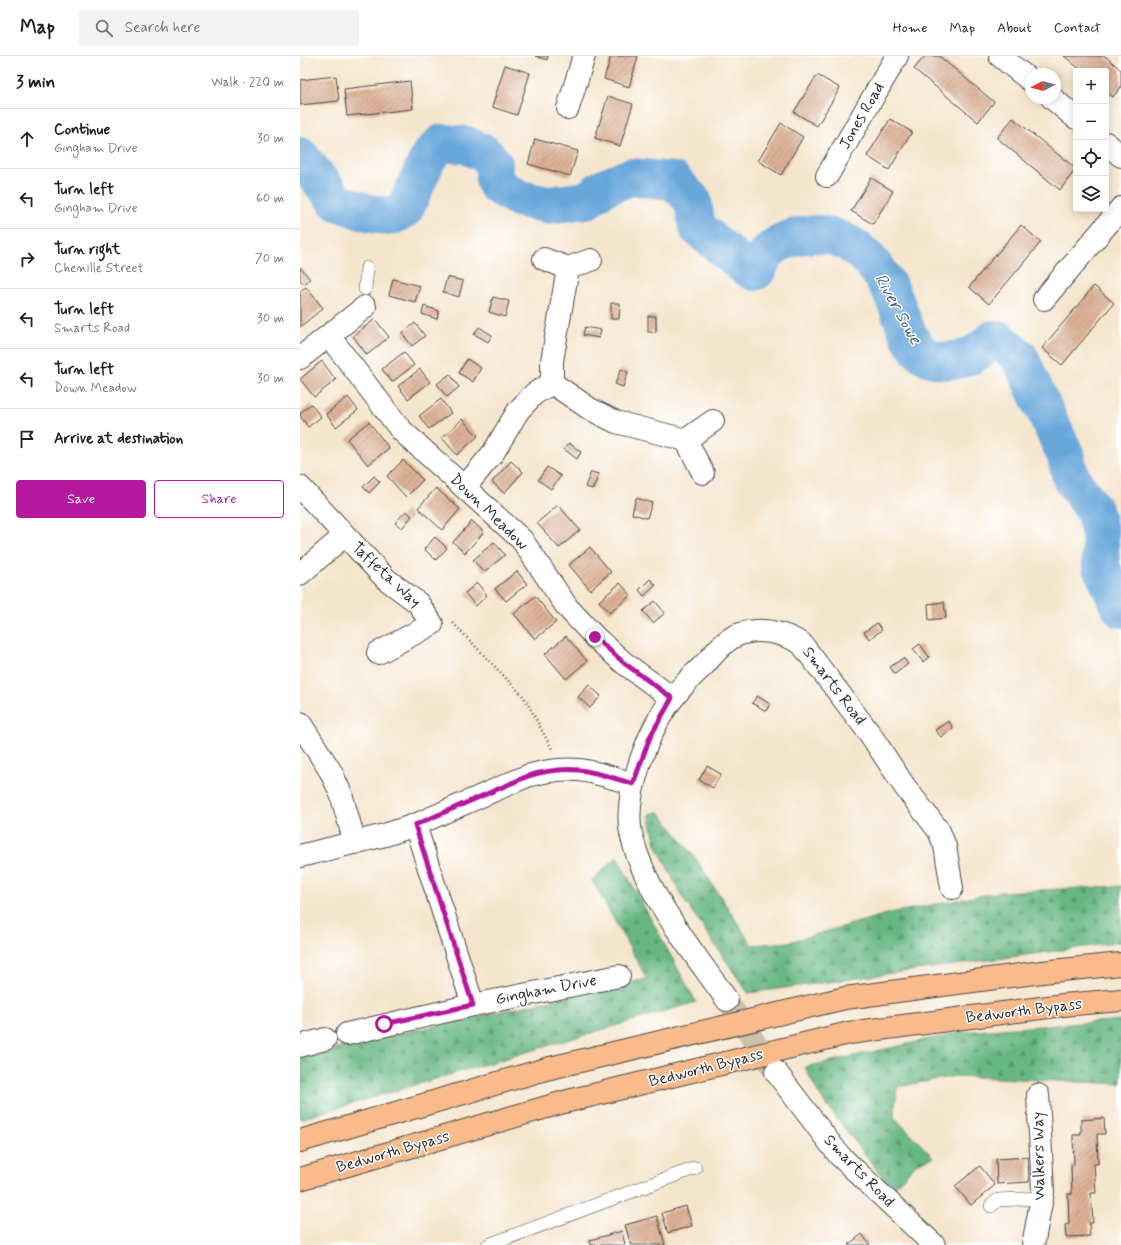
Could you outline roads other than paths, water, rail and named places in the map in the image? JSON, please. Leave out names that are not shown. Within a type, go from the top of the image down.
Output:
[{"type":"highway","points":[[300,1141],[546,1069],[845,998],[1042,972],[1121,964]]},
{"type":"highway","name":"Bedworth Bypass","points":[[300,1179],[564,1102],[849,1033],[1063,1005],[1121,1000]]},
{"type":"street","points":[[568,108],[584,56]]},
{"type":"street","name":"Jones Road","points":[[828,176],[897,56]]},
{"type":"street","points":[[1000,56],[1025,76]]},
{"type":"street","points":[[1059,104],[1073,116]]},
{"type":"street","points":[[1109,146],[1121,156]]},
{"type":"street","points":[[1044,299],[1121,208]]},
{"type":"street","points":[[544,260],[568,268],[591,260]]},
{"type":"street","points":[[552,382],[552,361],[568,268]]},
{"type":"street","points":[[300,358],[329,336],[365,298]]},
{"type":"street","name":"Down Meadow","points":[[329,336],[401,430],[522,540],[567,607],[595,637],[624,663],[672,698]]},
{"type":"street","points":[[552,382],[590,409],[616,422],[686,440],[703,473]]},
{"type":"street","points":[[464,487],[493,453],[518,411],[534,394],[552,382]]},
{"type":"street","points":[[686,440],[713,421]]},
{"type":"street","name":"Taffeta Way","points":[[300,487],[344,536],[386,579],[418,603],[432,624],[378,653]]},
{"type":"street","name":"Taffeta Way","points":[[300,574],[344,536]]},
{"type":"street","name":"Smarts Road","points":[[727,1000],[654,894],[631,833],[630,807],[633,784],[650,737],[672,698],[717,650],[734,637],[752,632],[770,631],[786,635],[801,643],[865,728],[905,787],[938,831],[945,846],[952,888]]},
{"type":"street","points":[[300,723],[331,772],[341,794],[355,843]]},
{"type":"street","points":[[300,856],[355,843],[415,825],[528,776],[562,768],[583,769],[633,784]]},
{"type":"street","name":"Gingham Drive","points":[[415,825],[473,1005]]},
{"type":"street","name":"Gingham Drive","points":[[347,1034],[473,1005],[619,976]]},
{"type":"street","points":[[300,1046],[325,1039]]},
{"type":"street","name":"Smarts Road","points":[[776,1072],[839,1155],[934,1245]]},
{"type":"street","name":"Walkers Way","points":[[1038,1095],[1042,1198],[1038,1244]]},
{"type":"lane","points":[[365,298],[367,268]]},
{"type":"lane","points":[[488,1245],[695,1168]]},
{"type":"lane","points":[[991,1206],[998,1200],[1042,1198]]},
{"type":"waterway","name":"River Sowe","points":[[300,156],[337,202],[362,211],[386,216],[394,215],[405,209],[429,156],[442,143],[466,145],[485,154],[494,164],[494,180],[497,186],[520,199],[548,205],[587,200],[601,189],[630,177],[674,181],[693,201],[697,227],[745,267],[755,272],[765,255],[780,243],[797,237],[813,234],[828,235],[843,240],[868,258],[878,271],[892,293],[903,323],[914,344],[927,356],[944,361],[962,358],[979,351],[993,339],[998,339],[1019,356],[1065,454],[1071,478],[1094,510],[1100,534],[1101,567],[1121,609]]},
{"type":"tunnel","points":[[727,1000],[773,1069]]}]
